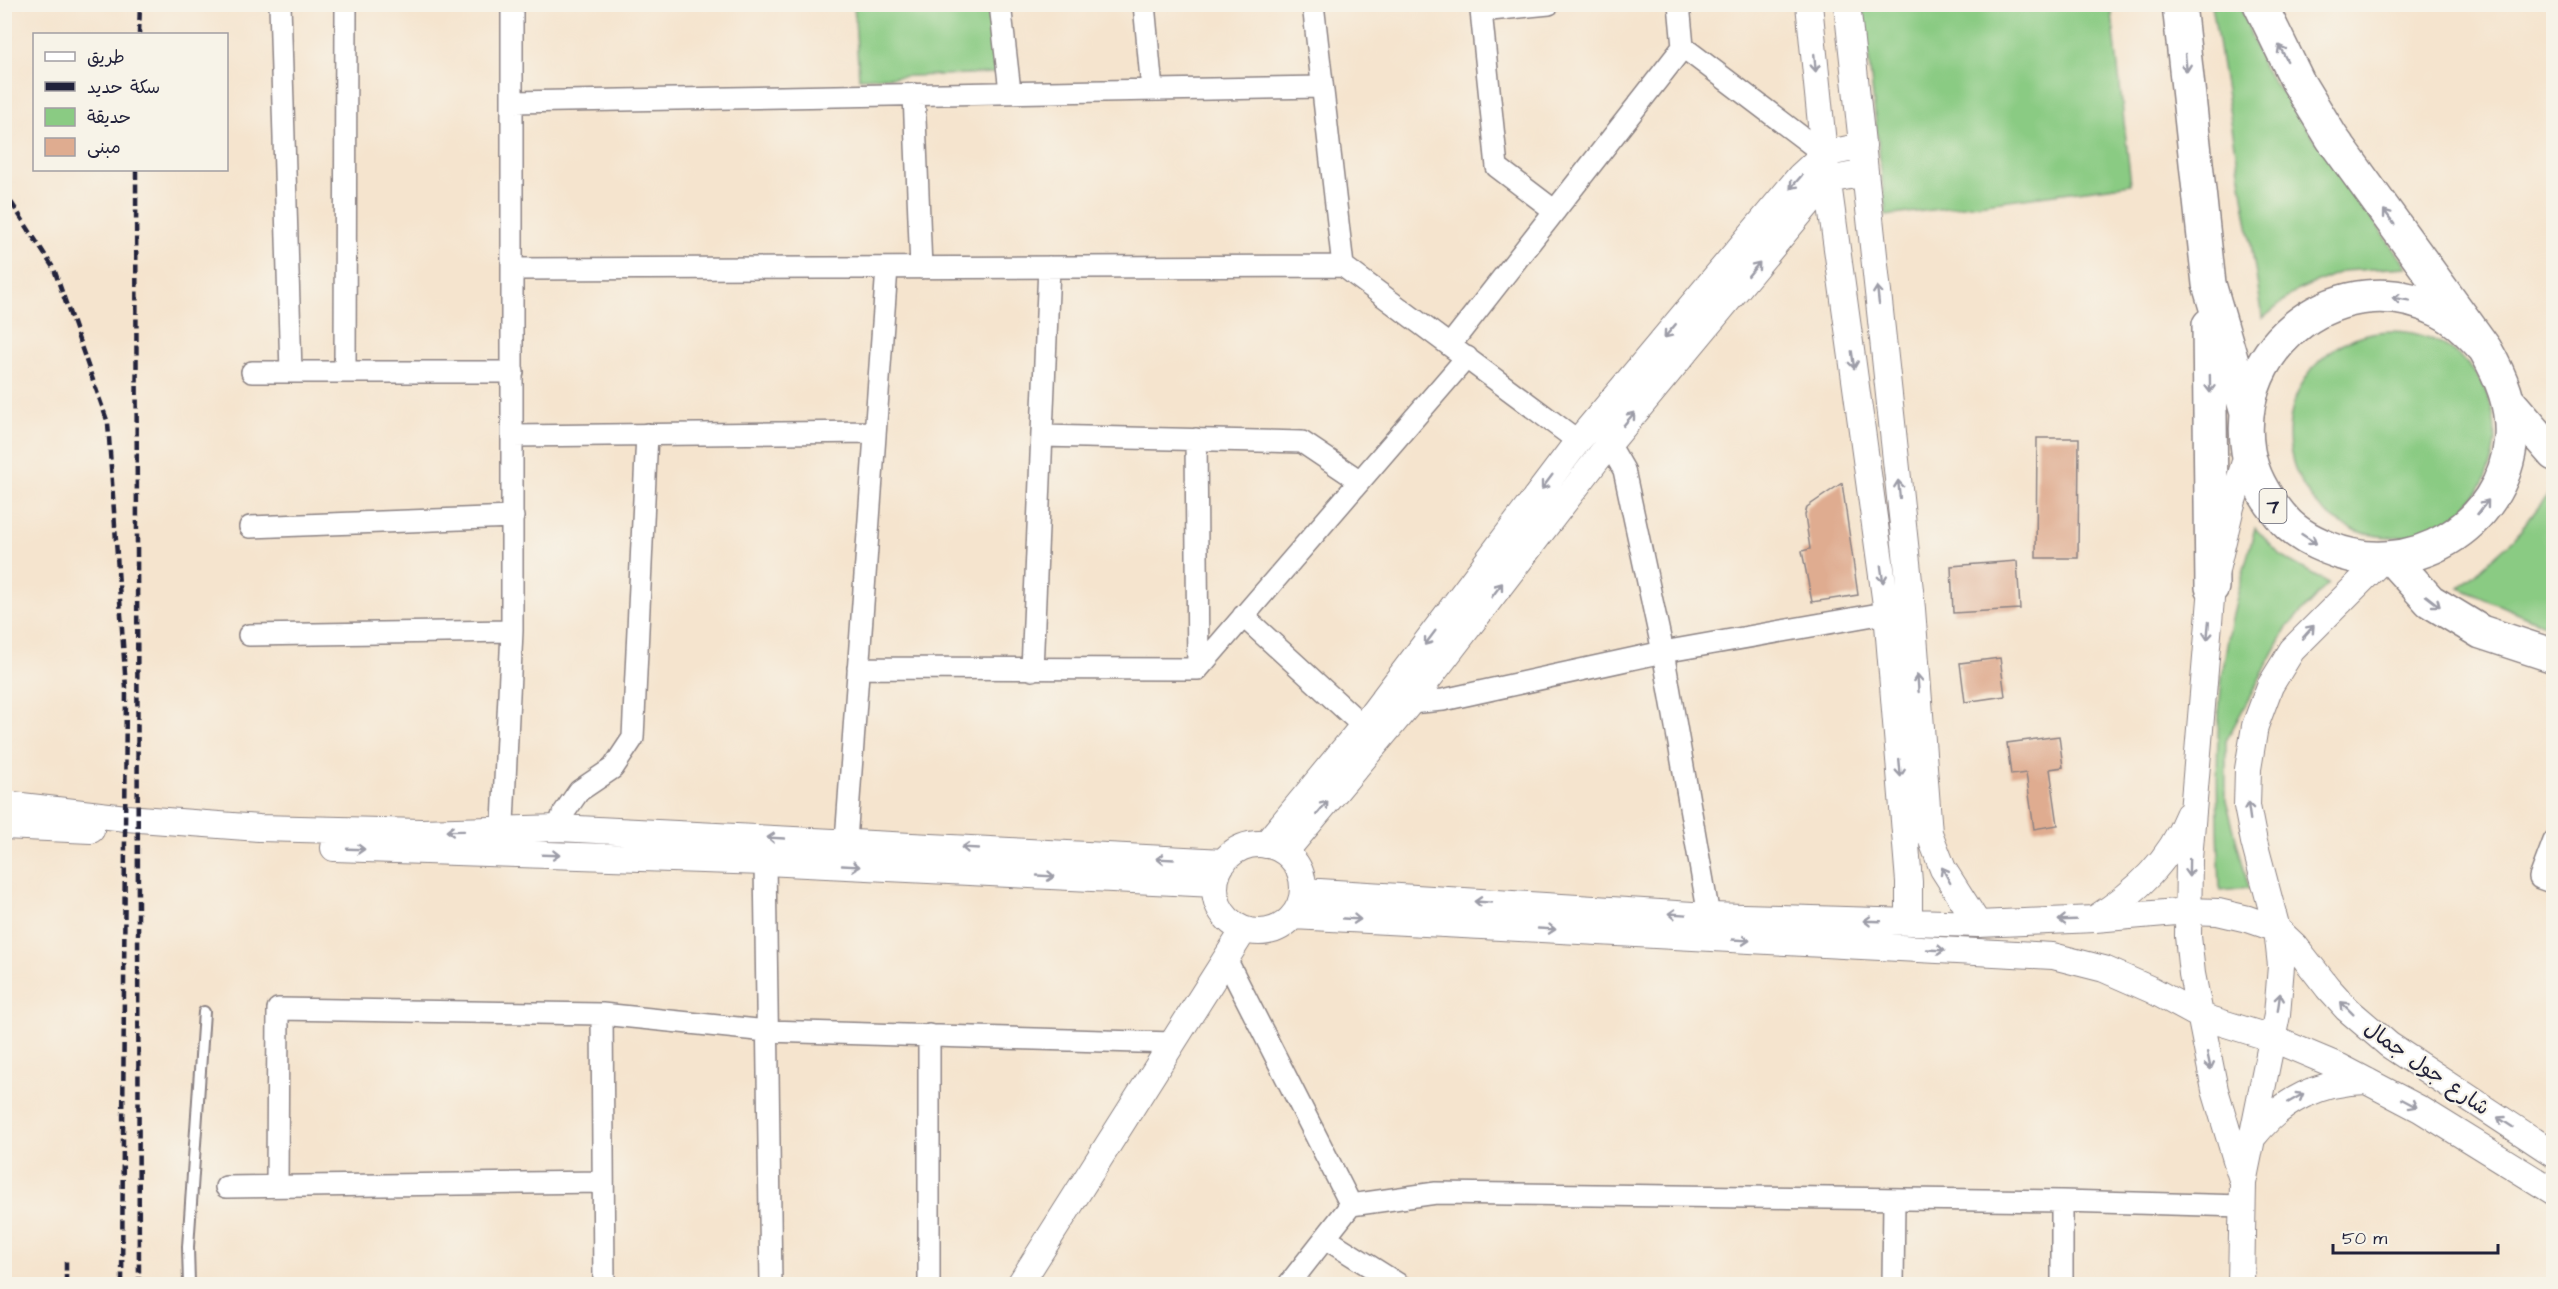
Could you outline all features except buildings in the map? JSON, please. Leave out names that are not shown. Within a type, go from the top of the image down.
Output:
[{"type":"highway","name":"7","points":[[2180,4],[2209,284],[2247,413],[2248,452],[2260,487],[2281,518],[2310,541],[2344,556],[2387,559],[2428,550],[2460,532],[2485,506],[2502,474],[2511,439],[2509,402],[2500,374],[2485,349],[2332,138],[2298,82],[2260,4]]},
{"type":"highway","points":[[2209,284],[2212,587]]},
{"type":"highway","name":"7","points":[[2247,413],[2258,372],[2282,337],[2316,311],[2357,297],[2400,297],[2440,311],[2465,327],[2485,349]]},
{"type":"highway","name":"7","points":[[2509,402],[2553,453]]},
{"type":"highway","points":[[2387,559],[2430,601],[2481,632],[2553,656]]},
{"type":"street","points":[[280,4],[291,372]]},
{"type":"street","points":[[345,372],[346,4]]},
{"type":"street","points":[[502,842],[512,632],[514,269],[512,4]]},
{"type":"street","points":[[1000,4],[1010,91]]},
{"type":"street","points":[[1144,4],[1152,90]]},
{"type":"street","points":[[1312,4],[1342,266]]},
{"type":"street","points":[[1549,4],[1481,11],[1497,167],[1555,211]]},
{"type":"street","points":[[858,668],[1198,669],[1360,482],[1459,351],[1555,211],[1683,47],[1679,4]]},
{"type":"street","points":[[1809,4],[1824,154],[1900,611],[1929,833],[1943,869],[1978,924]]},
{"type":"street","points":[[1847,4],[1863,146],[1900,611],[1909,922]]},
{"type":"street","points":[[1683,47],[1824,154]]},
{"type":"street","points":[[513,102],[1322,87]]},
{"type":"street","points":[[914,94],[921,268]]},
{"type":"street","points":[[1275,849],[1363,726],[1578,441],[1800,176],[1824,154],[1863,146]]},
{"type":"street","points":[[1275,849],[1410,703],[1609,444],[1828,180],[1865,173]]},
{"type":"street","points":[[514,269],[1342,266],[1578,441]]},
{"type":"street","points":[[1032,670],[1049,267]]},
{"type":"street","points":[[846,841],[887,268]]},
{"type":"street","points":[[252,372],[513,372]]},
{"type":"street","points":[[513,436],[875,432]]},
{"type":"street","points":[[558,828],[566,808],[579,790],[613,768],[633,738],[647,434]]},
{"type":"street","points":[[1042,436],[1302,442],[1360,482]]},
{"type":"street","points":[[1196,439],[1198,669]]},
{"type":"street","points":[[1609,444],[1624,470],[1663,652],[1709,916]]},
{"type":"street","points":[[2243,1195],[2218,1099],[2200,1016],[2192,974],[2188,911],[2193,801],[2212,587],[2231,507],[2248,452]]},
{"type":"street","points":[[250,527],[513,517]]},
{"type":"street","points":[[2241,1284],[2243,1195],[2280,991],[2282,966],[2277,929],[2247,806],[2248,769],[2254,726],[2270,686],[2292,650],[2387,559]]},
{"type":"street","points":[[1410,703],[1443,700],[1663,652],[1900,611]]},
{"type":"street","points":[[1243,616],[1363,726]]},
{"type":"street","points":[[249,635],[512,632]]},
{"type":"street","points":[[2095,919],[2124,900],[2159,866],[2184,824],[2193,801]]},
{"type":"street","points":[[4,804],[126,818],[260,828],[421,832],[502,842],[765,862],[1219,873]]},
{"type":"street","points":[[4,826],[126,832],[254,845],[502,842],[558,828],[846,841],[1219,873]]},
{"type":"street","points":[[2553,841],[2540,878],[2553,883]]},
{"type":"street","points":[[1242,848],[1275,849],[1299,869],[1303,891],[1298,909],[1286,924],[1266,932],[1244,930],[1233,925],[1219,907],[1219,873],[1242,848]]},
{"type":"street","points":[[765,862],[771,1284]]},
{"type":"street","name":"شارع جول جمال","points":[[1303,891],[1709,916],[1978,924],[2095,919],[2188,911],[2218,912],[2277,929],[2296,947],[2328,988],[2367,1028],[2553,1154]]},
{"type":"street","name":"شارع جول جمال","points":[[1293,916],[2053,956],[2078,961],[2128,978],[2200,1016],[2271,1038],[2367,1081],[2420,1109],[2553,1192]]},
{"type":"street","points":[[1020,1284],[1244,930]]},
{"type":"street","points":[[1226,959],[1351,1205]]},
{"type":"street","points":[[277,1186],[278,1009],[602,1014],[767,1030],[1173,1043]]},
{"type":"street","points":[[602,1014],[604,1284]]},
{"type":"street","points":[[929,1035],[929,1284]]},
{"type":"street","points":[[2253,1137],[2279,1109],[2303,1094],[2330,1084],[2367,1081]]},
{"type":"street","points":[[226,1187],[603,1182]]},
{"type":"street","points":[[1289,1284],[1351,1205],[1436,1193],[2062,1202],[2243,1195]]},
{"type":"street","points":[[1893,1284],[1894,1200]]},
{"type":"street","points":[[2062,1202],[2062,1284]]},
{"type":"street","points":[[1325,1238],[1398,1284]]},
{"type":"lane","points":[[189,1284],[188,1247],[204,1012]]},
{"type":"green space","points":[[854,5],[988,5],[997,73],[859,78]]},
{"type":"green space","points":[[1863,5],[2111,5],[2131,184],[1886,216]]},
{"type":"green space","points":[[2212,5],[2240,5],[2263,67],[2407,267],[2343,271],[2298,290],[2263,318]]},
{"type":"green space","points":[[2382,331],[2402,331],[2432,338],[2458,354],[2472,368],[2488,394],[2495,434],[2488,474],[2472,500],[2458,514],[2432,530],[2402,537],[2382,537],[2352,530],[2326,514],[2312,500],[2296,474],[2289,444],[2289,424],[2296,394],[2312,368],[2326,354],[2352,338]]},
{"type":"green space","points":[[2553,488],[2553,628],[2459,588],[2514,539]]},
{"type":"green space","points":[[2255,528],[2281,556],[2329,583],[2288,626],[2226,741],[2226,800],[2249,888],[2220,891],[2217,771],[2222,677],[2233,612]]},
{"type":"railway","points":[[139,33],[140,4]]},
{"type":"railway","points":[[136,171],[139,1284]]},
{"type":"railway","points":[[4,191],[54,269],[108,423],[126,688],[122,1284]]},
{"type":"railway","points":[[66,1260],[66,1284]]}]
